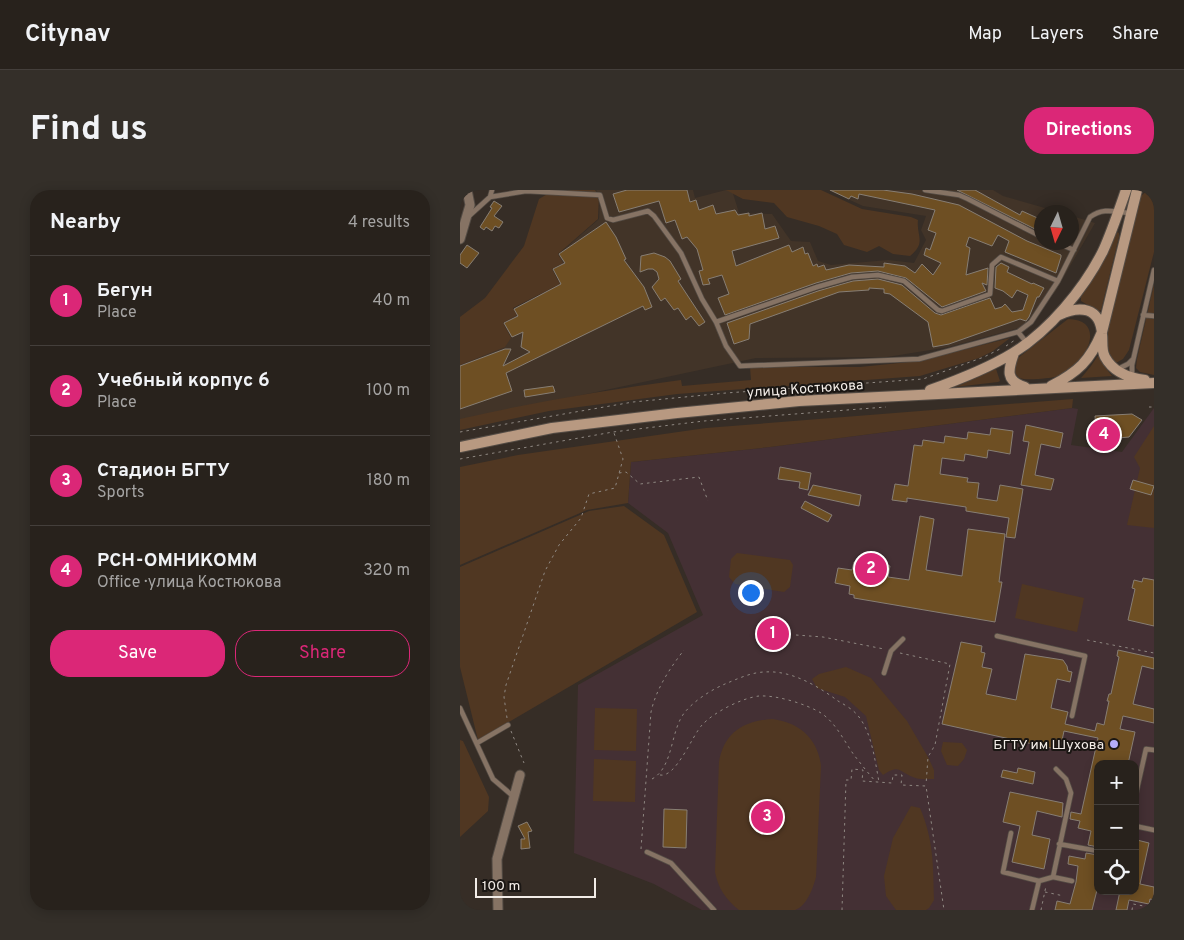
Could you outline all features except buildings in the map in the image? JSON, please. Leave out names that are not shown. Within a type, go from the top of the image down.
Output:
[{"type":"main road","points":[[1059,315],[1103,251],[1126,190]]},
{"type":"main road","points":[[1048,388],[1069,377],[1085,363],[1096,346],[1102,332],[1137,190]]},
{"type":"main road","points":[[1030,388],[1017,385],[1011,379],[1009,372],[1009,365],[1022,337],[1059,315],[1080,308],[1090,311],[1098,319],[1102,332],[1102,348],[1105,357],[1114,369],[1133,378],[1154,382]]},
{"type":"main road","points":[[920,394],[957,380],[1014,353]]},
{"type":"main road","name":"улица Костюкова","points":[[460,447],[552,428],[799,401],[1154,382]]},
{"type":"street","points":[[460,239],[470,205],[467,190]]},
{"type":"street","points":[[498,910],[497,859],[520,775]]},
{"type":"lane","points":[[467,218],[490,197],[492,190]]},
{"type":"lane","points":[[925,190],[968,198],[1034,233]]},
{"type":"lane","points":[[490,197],[526,191],[600,195],[607,218],[613,220],[648,211],[654,216],[681,253],[726,346],[740,366],[919,359],[1022,337],[1058,281],[1074,250]]},
{"type":"lane","points":[[1079,239],[1090,216],[1098,211],[1131,213]]},
{"type":"lane","points":[[716,322],[817,287],[852,277],[878,275],[904,281],[938,310],[942,311],[990,294],[992,266],[1001,257],[1058,281]]},
{"type":"lane","points":[[1133,378],[1131,371],[1133,359],[1154,270]]},
{"type":"lane","points":[[1143,315],[1154,316]]},
{"type":"lane","points":[[1114,369],[1122,368],[1133,359]]},
{"type":"lane","points":[[997,636],[1084,656],[1072,716]]},
{"type":"lane","points":[[884,673],[891,650],[903,639]]},
{"type":"lane","points":[[460,708],[493,779],[514,797]]},
{"type":"lane","points":[[477,743],[508,725]]},
{"type":"lane","points":[[1139,780],[1146,749],[1154,750]]},
{"type":"lane","points":[[1053,877],[1071,793],[1066,779],[1056,769]]},
{"type":"lane","points":[[1139,827],[1154,830]]},
{"type":"lane","points":[[1011,833],[1002,872],[1039,881],[1053,877],[1072,881]]},
{"type":"lane","points":[[1059,844],[1094,850]]},
{"type":"lane","points":[[647,852],[670,863],[714,910]]},
{"type":"lane","points":[[1032,910],[1039,881]]},
{"type":"path","points":[[460,432],[633,402],[726,393],[923,379],[984,357],[1022,337]]},
{"type":"path","points":[[460,459],[613,432],[704,421],[891,406]]},
{"type":"path","points":[[1149,407],[1154,407]]},
{"type":"path","points":[[524,763],[508,725],[504,697],[506,685],[545,571],[560,545],[581,518],[588,494],[615,488],[618,473],[624,459],[613,432]]},
{"type":"path","points":[[618,473],[626,472],[640,484],[699,477],[708,501]]},
{"type":"path","points":[[796,635],[823,637],[950,664],[935,745],[928,757],[926,786],[944,910]]},
{"type":"path","points":[[1088,640],[1154,653]]},
{"type":"path","points":[[640,849],[653,702],[667,675],[684,650]]},
{"type":"path","points":[[659,775],[667,760],[685,712],[710,690],[765,672],[787,674],[806,682],[830,695],[858,715],[867,730],[879,782]]},
{"type":"path","points":[[652,779],[659,775],[666,775],[674,768],[697,731],[710,718],[732,705],[760,696],[795,701],[822,714],[843,737],[853,754],[876,782]]},
{"type":"path","points":[[842,910],[846,780],[851,780],[852,769],[863,770],[862,781],[892,784],[892,775],[902,775],[901,784],[926,786]]},
{"type":"path","points":[[1037,890],[1064,896]]},
{"type":"path","points":[[1132,910],[1133,904],[1154,908]]},
{"type":"shaded area","points":[[554,190],[595,190],[599,196],[598,219],[558,254],[563,263],[552,269],[560,284],[513,308],[517,315],[503,323],[511,338],[505,347],[460,365],[460,317],[485,298],[524,246],[539,199]]},
{"type":"shaded area","points":[[596,190],[693,190],[695,198],[732,190],[739,213],[772,214],[791,241],[810,242],[818,261],[831,265],[888,260],[914,263],[926,240],[921,230],[926,216],[863,206],[828,190],[993,190],[1003,196],[1034,205],[1034,250],[1079,250],[1079,218],[1095,223],[1055,292],[1023,327],[949,347],[887,357],[756,358],[460,421],[460,358],[503,320],[558,282],[560,253],[599,219],[600,195]]},
{"type":"shaded area","points":[[726,190],[821,190],[862,209],[911,217],[918,220],[920,239],[918,247],[910,256],[893,254],[879,246],[867,252],[844,245],[837,234],[819,226],[787,217],[774,203],[743,199]]},
{"type":"shaded area","points":[[1148,190],[1154,190],[1154,252],[1129,350],[1123,359],[1116,363],[1108,347],[1108,329],[1141,196]]},
{"type":"shaded area","points":[[1117,232],[1119,237],[1101,310],[1098,311],[1081,301],[1081,297],[1102,263]]},
{"type":"shaded area","points":[[1154,284],[1154,375],[1140,372],[1136,368]]},
{"type":"shaded area","points":[[1068,319],[1080,321],[1087,326],[1090,333],[1086,351],[1080,360],[1059,376],[1038,379],[1019,378],[1015,373],[1014,365],[1018,358]]},
{"type":"shaded area","points":[[1010,338],[993,351],[979,358],[920,376],[677,394],[549,411],[460,430],[460,419],[570,397],[681,380],[682,386],[751,380],[750,367],[860,367],[919,361]]},
{"type":"shaded area","points":[[1099,354],[1112,376],[1081,378],[1091,366]]},
{"type":"shaded area","points":[[996,369],[1000,381],[998,382],[955,387]]},
{"type":"shaded area","points":[[1073,399],[1072,408],[770,447],[631,462],[628,503],[587,510],[460,565],[460,467],[518,455],[706,428]]},
{"type":"shaded area","points":[[1072,408],[1078,409],[1071,445],[1122,452],[1154,408],[1154,910],[702,910],[654,884],[574,853],[578,685],[703,615],[668,533],[628,503],[631,462],[770,447]]},
{"type":"shaded area","points":[[1154,426],[1154,528],[1127,525],[1140,468],[1134,457]]},
{"type":"shaded area","points":[[624,506],[664,535],[697,612],[478,740],[460,667],[460,567],[589,511]]},
{"type":"shaded area","points":[[737,553],[790,560],[793,565],[790,587],[784,592],[735,584],[729,577],[731,559]]},
{"type":"shaded area","points":[[1022,584],[1084,598],[1077,632],[1015,618]]},
{"type":"shaded area","points":[[846,667],[871,678],[907,721],[928,757],[934,770],[934,779],[917,779],[896,769],[883,775],[879,770],[866,716],[845,697],[817,688],[812,679],[819,674]]},
{"type":"shaded area","points":[[595,708],[637,709],[636,751],[594,750]]},
{"type":"shaded area","points":[[772,719],[790,724],[805,733],[816,747],[819,756],[821,766],[816,877],[806,901],[795,910],[739,910],[723,893],[715,872],[719,762],[725,743],[736,730],[752,722]]},
{"type":"shaded area","points":[[460,740],[463,741],[489,797],[488,811],[460,837]]},
{"type":"shaded area","points":[[943,742],[962,743],[967,750],[964,759],[958,766],[947,765],[941,751]]},
{"type":"shaded area","points":[[594,759],[636,761],[635,802],[593,801]]},
{"type":"shaded area","points":[[911,806],[920,808],[928,831],[932,853],[934,900],[926,910],[896,910],[886,896],[884,876],[893,838]]},
{"type":"place","name":"РСН-ОМНИКОММ","points":[[1104,435]]},
{"type":"place","name":"Учебный корпус 6","points":[[871,569]]},
{"type":"place","name":"Бегун","points":[[773,634]]},
{"type":"place","name":"БГТУ им Шухова","points":[[1114,744]]},
{"type":"place","name":"Стадион БГТУ","points":[[767,817]]}]
